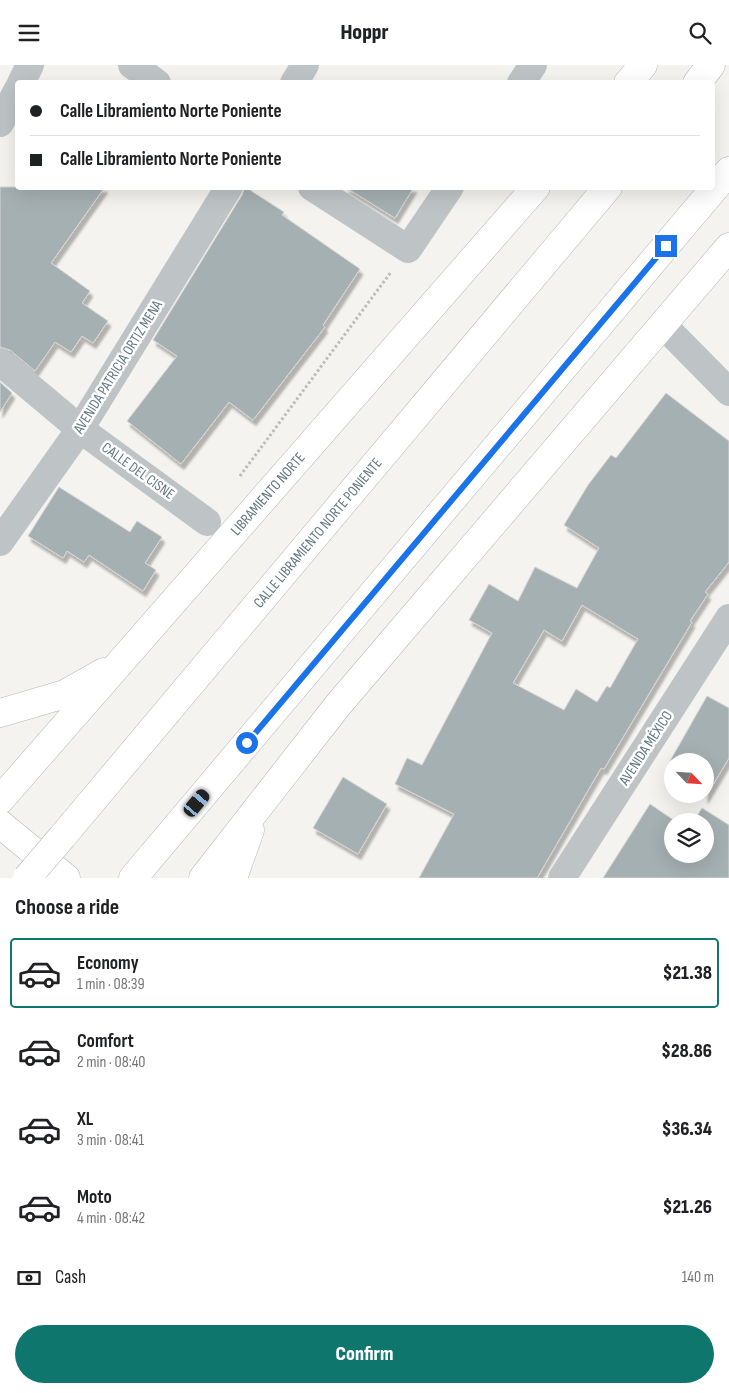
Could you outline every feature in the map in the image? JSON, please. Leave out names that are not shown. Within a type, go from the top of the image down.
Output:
[{"type":"main road","points":[[630,80],[643,65]]},
{"type":"main road","points":[[699,80],[711,65]]},
{"type":"main road","points":[[715,188],[729,171]]},
{"type":"main road","name":"LIBRAMIENTO NORTE","points":[[0,801],[533,190]]},
{"type":"main road","name":"CALLE LIBRAMIENTO NORTE PONIENTE","points":[[27,878],[605,190]]},
{"type":"main road","points":[[133,878],[713,190]]},
{"type":"main road","points":[[203,878],[338,705],[729,247]]},
{"type":"main road","points":[[0,713],[65,694],[120,663]]},
{"type":"main road","points":[[232,878],[259,806]]},
{"type":"main road","points":[[0,824],[66,878]]},
{"type":"street","points":[[22,80],[30,65]]},
{"type":"street","points":[[132,65],[153,80]]},
{"type":"street","points":[[296,80],[305,65]]},
{"type":"street","points":[[523,80],[532,65]]},
{"type":"street","points":[[0,123],[15,95]]},
{"type":"street","name":"AVENIDA PATRICIA ORTIZ MENA","points":[[0,542],[80,429],[227,190]]},
{"type":"street","points":[[317,190],[408,249],[448,190]]},
{"type":"street","points":[[663,325],[729,391]]},
{"type":"street","name":"CALLE DEL CISNE","points":[[0,363],[80,429],[207,522]]},
{"type":"street","name":"AVENIDA MÉXICO","points":[[562,878],[729,618]]},
{"type":"path","points":[[236,482],[408,249]]},
{"type":"building","points":[[0,187],[15,187],[15,190],[103,190],[51,263],[90,291],[82,303],[108,321],[93,343],[82,336],[71,352],[55,342],[35,371],[10,350],[0,347]]},
{"type":"building","points":[[244,190],[250,190],[284,212],[282,215],[360,269],[323,325],[325,327],[253,420],[229,402],[181,464],[127,421],[177,356],[153,340]]},
{"type":"building","points":[[350,190],[412,190],[395,218]]},
{"type":"building","points":[[0,382],[12,393],[0,412]]},
{"type":"building","points":[[666,393],[729,441],[729,562],[705,592],[708,594],[690,621],[692,622],[604,769],[601,768],[537,878],[419,878],[454,814],[395,784],[407,758],[422,765],[492,633],[469,620],[489,584],[518,601],[535,567],[577,588],[599,548],[564,525],[588,485],[611,455],[616,458]],"holes":[[[582,605],[638,639],[610,688],[607,686],[597,702],[576,689],[564,710],[513,683],[544,630],[562,641]]]},
{"type":"building","points":[[59,487],[130,532],[137,521],[162,537],[145,563],[156,570],[143,591],[89,555],[84,562],[67,551],[63,558],[28,536]]},
{"type":"building","points":[[707,696],[729,708],[729,758],[714,783],[714,753],[675,753]]},
{"type":"building","points":[[343,777],[387,804],[358,854],[313,828]]},
{"type":"building","points":[[650,804],[664,814],[664,863],[714,863],[714,816],[729,825],[729,878],[603,878]]},
{"type":"building","points":[[702,808],[710,813],[699,813]]},
{"type":"route","points":[[247,743],[666,246]]}]
